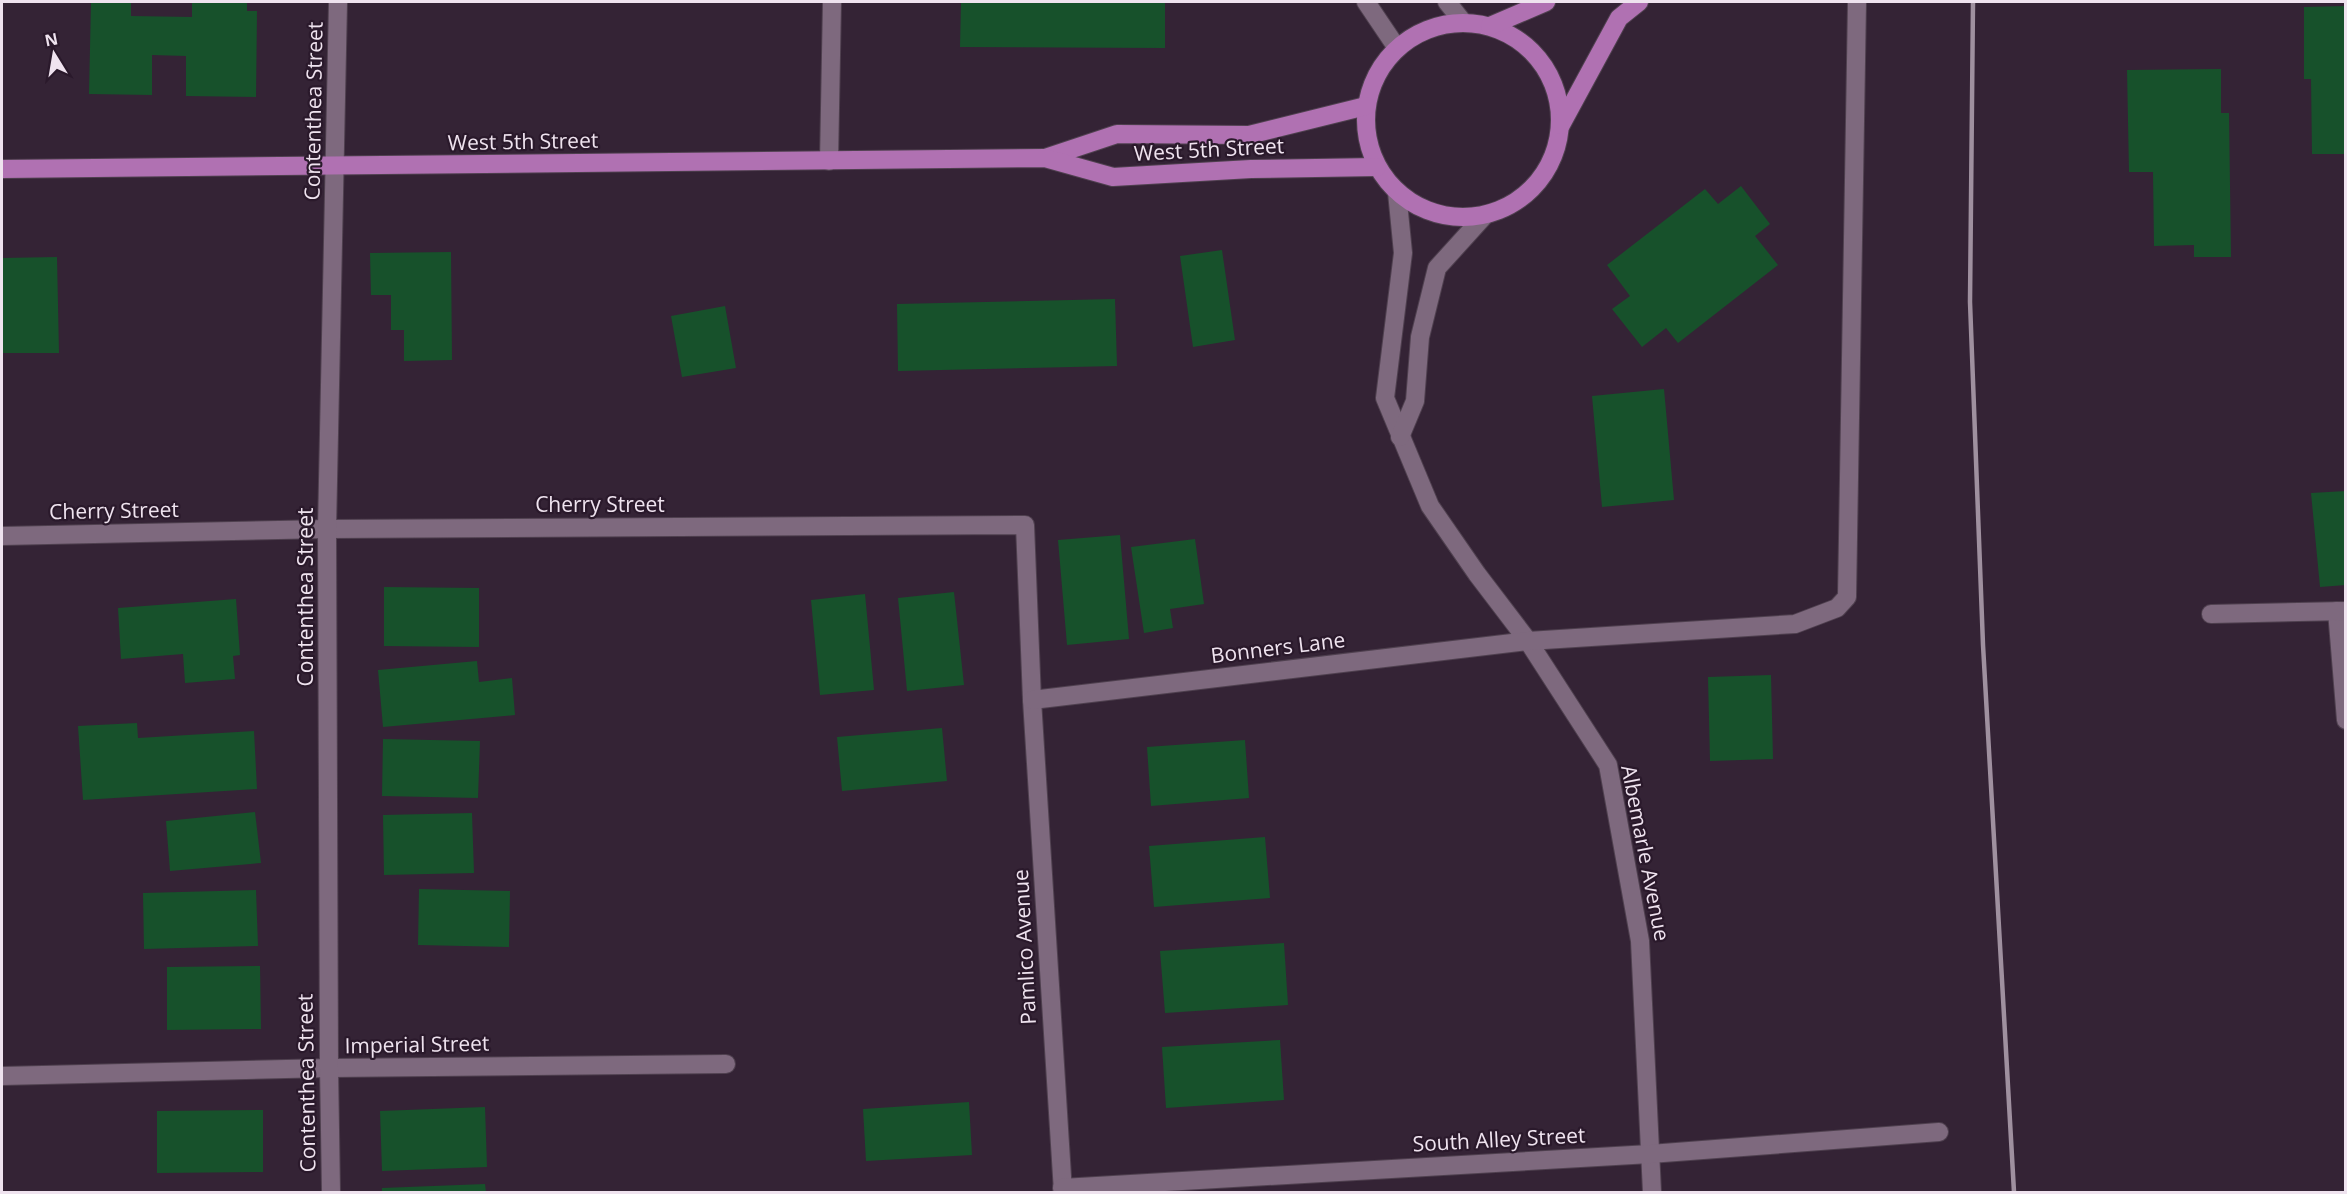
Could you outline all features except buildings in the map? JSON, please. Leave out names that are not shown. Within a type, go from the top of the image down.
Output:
[{"type":"main road","points":[[1490,26],[1546,2]]},
{"type":"main road","points":[[1561,125],[1558,94],[1543,63],[1520,40],[1490,26],[1463,22],[1424,30],[1397,48],[1377,75],[1366,106],[1367,137],[1377,167],[1397,192],[1423,209],[1453,217],[1485,215],[1514,203],[1538,183],[1554,155],[1561,125],[1619,18],[1639,2]]},
{"type":"main road","name":"West 5th Street","points":[[1045,158],[1117,134],[1249,135],[1366,106]]},
{"type":"main road","name":"West 5th Street","points":[[2,169],[1045,158],[1113,177],[1251,169],[1377,167]]},
{"type":"street","name":"Contenthea Street","points":[[331,1192],[327,529],[338,2]]},
{"type":"street","points":[[829,161],[832,2]]},
{"type":"street","points":[[1366,2],[1397,48]]},
{"type":"street","points":[[1447,2],[1463,22]]},
{"type":"street","name":"Bonners Lane","points":[[1032,700],[1528,641],[1795,624],[1837,608],[1846,597],[1857,2]]},
{"type":"street","name":"Albemarle Avenue","points":[[1397,192],[1403,253],[1385,398],[1430,506],[1477,574],[1528,641],[1608,765],[1640,941],[1652,1192]]},
{"type":"street","points":[[1400,437],[1415,401],[1420,337],[1437,268],[1485,215]]},
{"type":"street","name":"Cherry Street","points":[[2,536],[327,529],[1024,525],[1032,700]]},
{"type":"street","points":[[2211,614],[2342,611],[2346,720]]},
{"type":"street","name":"Pamlico Avenue","points":[[1032,700],[1062,1190]]},
{"type":"street","name":"Imperial Street","points":[[2,1076],[329,1068],[726,1064]]},
{"type":"street","name":"South Alley Street","points":[[1062,1190],[1650,1154],[1939,1132]]},
{"type":"railway","points":[[1973,2],[1970,302],[1983,645],[2014,1192]]}]
